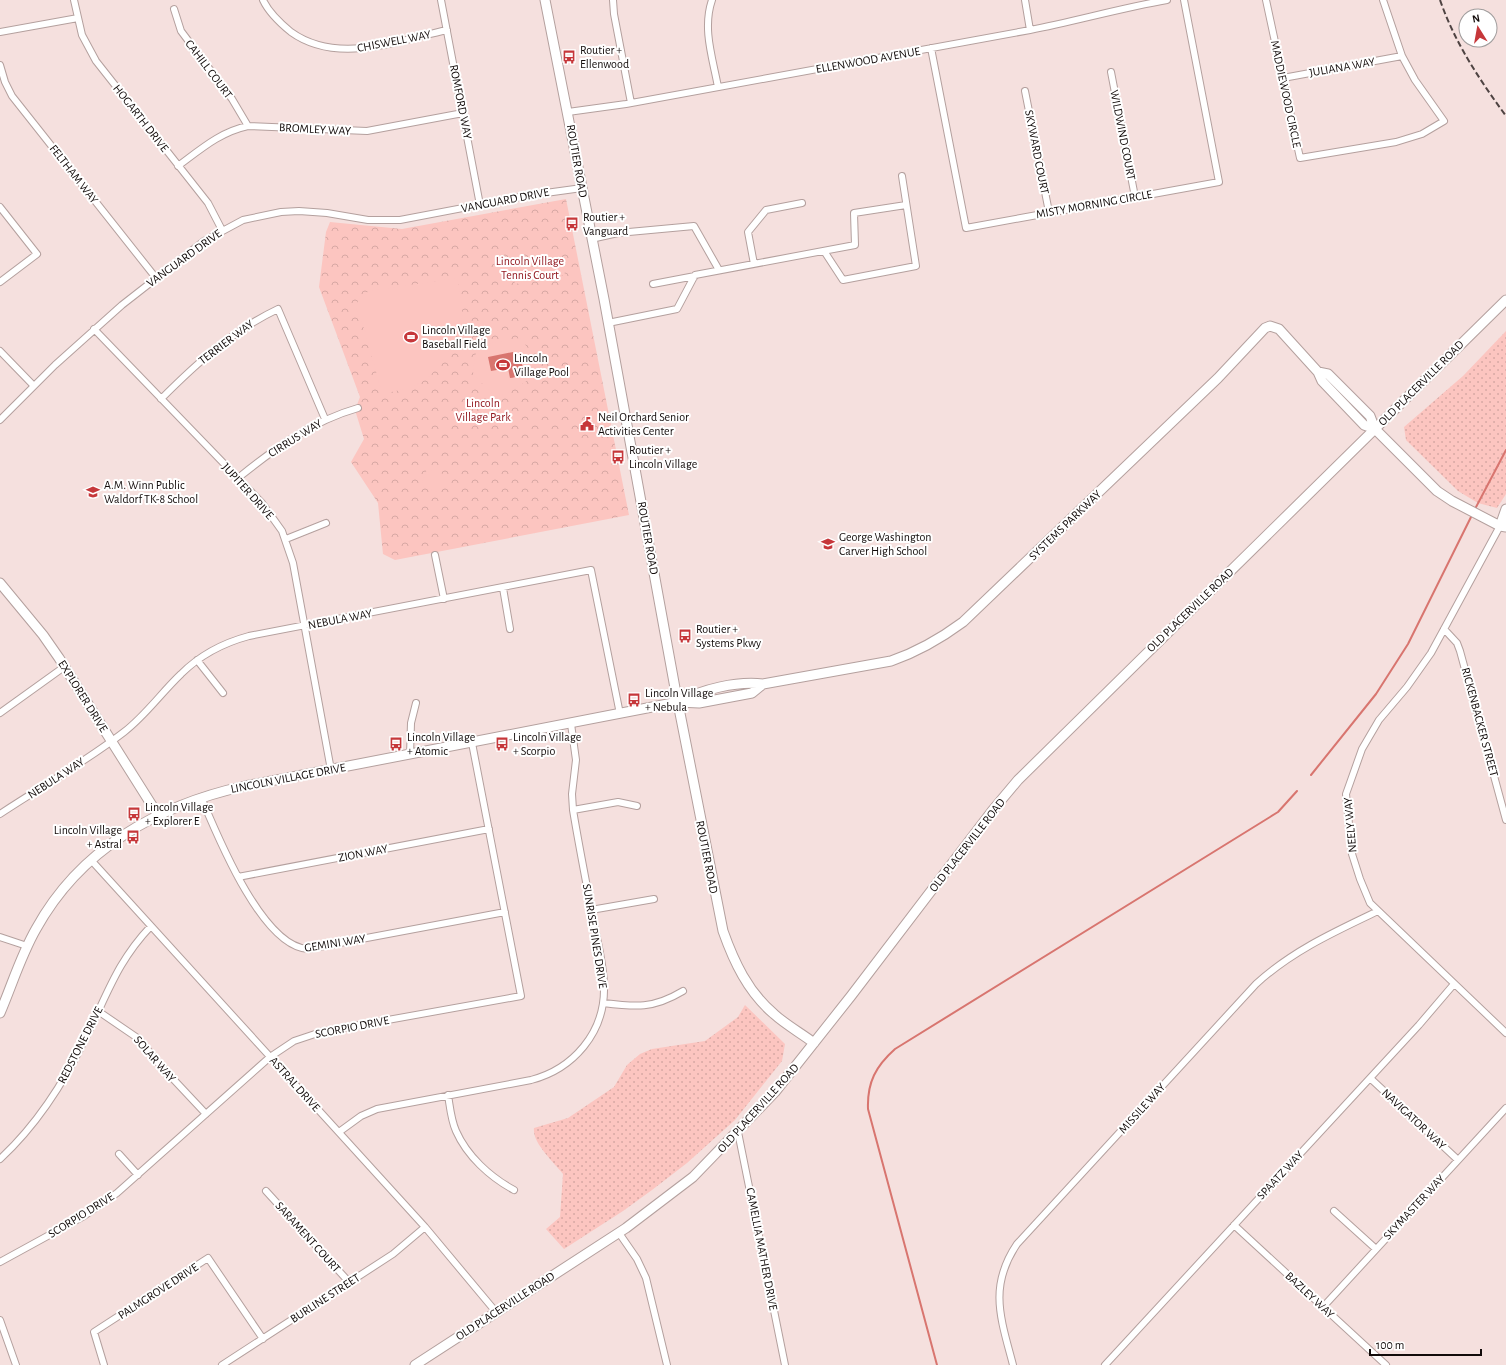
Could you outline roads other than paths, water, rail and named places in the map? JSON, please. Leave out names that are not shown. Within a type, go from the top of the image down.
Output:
[{"type":"street","name":"HOGARTH DRIVE","points":[[74,0],[84,40],[96,61],[208,203],[222,230]]},
{"type":"street","name":"CHISWELL WAY","points":[[263,0],[275,17],[294,34],[316,45],[332,49],[357,49],[447,30]]},
{"type":"street","name":"ROMFORD WAY","points":[[441,0],[480,205]]},
{"type":"street","name":"ROUTIER ROAD","points":[[545,0],[568,112],[718,909],[731,952],[746,982],[759,1000],[774,1014],[814,1043]]},
{"type":"street","points":[[613,0],[614,14],[631,103]]},
{"type":"street","points":[[712,0],[707,15],[707,31],[718,87]]},
{"type":"street","points":[[1025,0],[1030,30]]},
{"type":"street","name":"ELLENWOOD AVENUE","points":[[568,112],[631,103],[1030,30],[1069,22],[1124,7],[1167,0]]},
{"type":"street","name":"MISTY MORNING CIRCLE","points":[[931,48],[966,228],[1219,182],[1184,0]]},
{"type":"street","name":"MADDIEWOOD CIRCLE","points":[[1266,0],[1300,158],[1396,142],[1422,134],[1444,121],[1415,80],[1402,56]]},
{"type":"street","points":[[1383,0],[1402,56]]},
{"type":"street","name":"CAHILL COURT","points":[[174,9],[181,31],[232,99],[248,126]]},
{"type":"street","points":[[0,32],[78,18]]},
{"type":"street","name":"JULIANA WAY","points":[[1283,78],[1402,56]]},
{"type":"street","name":"FELTHAM WAY","points":[[0,65],[4,81],[12,96],[156,278]]},
{"type":"street","name":"WILDWIND COURT","points":[[1111,72],[1135,197]]},
{"type":"street","name":"SKYWARD COURT","points":[[1025,91],[1049,212]]},
{"type":"street","name":"BROMLEY WAY","points":[[178,166],[218,136],[234,129],[248,126],[367,131],[463,113]]},
{"type":"street","points":[[824,251],[843,280],[916,266],[902,176]]},
{"type":"street","name":"VANGUARD DRIVE","points":[[0,420],[33,385],[94,329],[156,278],[204,241],[222,230],[255,217],[282,212],[316,211],[364,219],[410,219],[480,205],[582,188]]},
{"type":"street","points":[[754,264],[748,232],[766,210],[802,203]]},
{"type":"street","points":[[653,284],[719,270],[855,245],[854,213],[906,205]]},
{"type":"street","points":[[0,207],[37,254],[0,282]]},
{"type":"street","points":[[591,239],[618,233],[694,226],[719,270]]},
{"type":"street","points":[[608,323],[677,309],[695,276]]},
{"type":"street","name":"OLD PLACERVILLE ROAD","points":[[415,1365],[618,1233],[694,1178],[775,1092],[950,864],[1018,780],[1506,300]]},
{"type":"street","name":"TERRIER WAY","points":[[161,399],[222,342],[248,324],[278,309],[325,420]]},
{"type":"street","name":"SYSTEMS PARKWAY","points":[[678,702],[695,693],[750,683],[763,684],[891,661],[910,654],[939,639],[962,622],[1106,486],[1218,378],[1265,328],[1270,326],[1279,329],[1318,372],[1322,381],[1364,425],[1375,429],[1425,481],[1452,501],[1504,525]]},
{"type":"street","name":"JUPITER DRIVE","points":[[94,329],[238,478],[273,517],[286,540],[293,563],[331,770]]},
{"type":"street","points":[[0,351],[33,385]]},
{"type":"street","name":"CIRRUS WAY","points":[[238,478],[273,450],[325,420],[358,408]]},
{"type":"street","points":[[1504,525],[1506,509]]},
{"type":"street","points":[[286,540],[326,523]]},
{"type":"street","name":"NEELY WAY","points":[[1504,525],[1431,653],[1407,687],[1379,720],[1362,749],[1346,794],[1352,854],[1370,903],[1506,1033]]},
{"type":"street","points":[[435,555],[444,599]]},
{"type":"street","name":"NEBULA WAY","points":[[0,814],[112,742],[141,718],[180,674],[197,660],[217,648],[239,639],[591,570],[620,714]]},
{"type":"street","name":"EXPLORER DRIVE","points":[[0,583],[42,635],[64,667],[158,815]]},
{"type":"street","points":[[503,588],[510,629]]},
{"type":"street","name":"RICKENBACKER STREET","points":[[1444,629],[1456,643],[1460,651],[1506,820]]},
{"type":"street","points":[[197,660],[223,693]]},
{"type":"street","points":[[0,713],[64,667]]},
{"type":"street","name":"LINCOLN VILLAGE DRIVE","points":[[0,1013],[27,946],[52,904],[72,879],[91,860],[128,831],[158,815],[201,797],[245,786],[571,724],[678,702]]},
{"type":"street","points":[[410,755],[411,723],[416,703]]},
{"type":"street","name":"SUNRISE PINES DRIVE","points":[[339,1132],[361,1116],[377,1109],[530,1080],[560,1068],[573,1059],[589,1040],[600,1019],[603,1003],[604,980],[573,810],[572,794],[576,760],[571,724]]},
{"type":"street","name":"SCORPIO DRIVE","points":[[0,1262],[84,1216],[117,1193],[270,1056],[290,1043],[312,1034],[520,996],[472,743]]},
{"type":"street","name":"GEMINI WAY","points":[[201,797],[238,878],[269,922],[286,941],[300,949],[308,949],[504,912]]},
{"type":"street","points":[[573,810],[618,802],[637,806]]},
{"type":"street","name":"ZION WAY","points":[[238,878],[489,829]]},
{"type":"street","name":"ASTRAL DRIVE","points":[[91,860],[425,1227],[496,1312]]},
{"type":"street","points":[[591,910],[654,899]]},
{"type":"street","name":"MISSILE WAY","points":[[1013,1365],[1000,1318],[998,1293],[1004,1266],[1017,1244],[1256,984],[1285,960],[1305,947],[1378,911]]},
{"type":"street","name":"REDSTONE DRIVE","points":[[0,1159],[22,1137],[50,1101],[73,1063],[120,964],[136,942],[151,926]]},
{"type":"street","points":[[0,937],[27,946]]},
{"type":"street","name":"SPAATZ WAY","points":[[1105,1365],[1370,1078],[1454,984]]},
{"type":"street","points":[[603,1003],[627,1006],[649,1006],[665,1001],[683,991]]},
{"type":"street","name":"SOLAR WAY","points":[[98,1011],[139,1039],[161,1066],[206,1114]]},
{"type":"street","name":"NAVIGATOR WAY","points":[[1370,1078],[1458,1160]]},
{"type":"street","points":[[448,1095],[453,1123],[464,1144],[489,1174],[514,1190]]},
{"type":"street","name":"SKYMASTER WAY","points":[[1323,1307],[1506,1108]]},
{"type":"street","name":"CAMELLIA MATHER DRIVE","points":[[738,1132],[785,1365]]},
{"type":"street","points":[[119,1154],[138,1175]]},
{"type":"street","name":"SARAMENT COURT","points":[[266,1191],[349,1282]]},
{"type":"street","points":[[1334,1211],[1376,1249]]},
{"type":"street","name":"BAZLEY WAY","points":[[1234,1225],[1386,1365]]},
{"type":"street","name":"BURLINE STREET","points":[[222,1365],[400,1249],[425,1227]]},
{"type":"street","points":[[618,1233],[637,1259],[646,1278],[667,1365]]},
{"type":"street","name":"PALMGROVE DRIVE","points":[[104,1365],[94,1332],[208,1258],[262,1339]]},
{"type":"street","points":[[0,1320],[16,1365]]},
{"type":"waterway","points":[[1475,509],[1506,450]]},
{"type":"waterway","points":[[1311,775],[1376,694],[1408,644],[1472,515]]},
{"type":"waterway","points":[[937,1365],[868,1109],[869,1091],[878,1068],[888,1055],[895,1049],[1278,812],[1297,791]]},
{"type":"railway","points":[[1440,0],[1460,46],[1486,88],[1506,116]]},
{"type":"place","name":"Routier + Ellenwood","points":[[569,57]]},
{"type":"place","name":"Routier + Vanguard","points":[[572,224]]},
{"type":"place","name":"Lincoln Village Baseball Field","points":[[411,337]]},
{"type":"place","name":"Lincoln Village Pool","points":[[503,365]]},
{"type":"place","name":"Neil Orchard Senior Activities Center","points":[[587,424]]},
{"type":"place","name":"Routier + Lincoln Village","points":[[618,457]]},
{"type":"place","name":"A.M. Winn Public Waldorf TK-8 School","points":[[93,492]]},
{"type":"place","name":"George Washington Carver High School","points":[[828,544]]},
{"type":"place","name":"Routier + Systems Pkwy","points":[[685,636]]},
{"type":"place","name":"Lincoln Village + Nebula","points":[[634,700]]},
{"type":"place","name":"Lincoln Village + Atomic","points":[[396,744]]},
{"type":"place","name":"Lincoln Village + Scorpio","points":[[502,744]]},
{"type":"place","name":"Lincoln Village + Explorer E","points":[[134,814]]},
{"type":"place","name":"Lincoln Village + Astral","points":[[133,837]]},
{"type":"park label","name":"Lincoln Village Tennis Court","points":[[530,268]]},
{"type":"park label","name":"Lincoln Village Park","points":[[483,410]]}]
